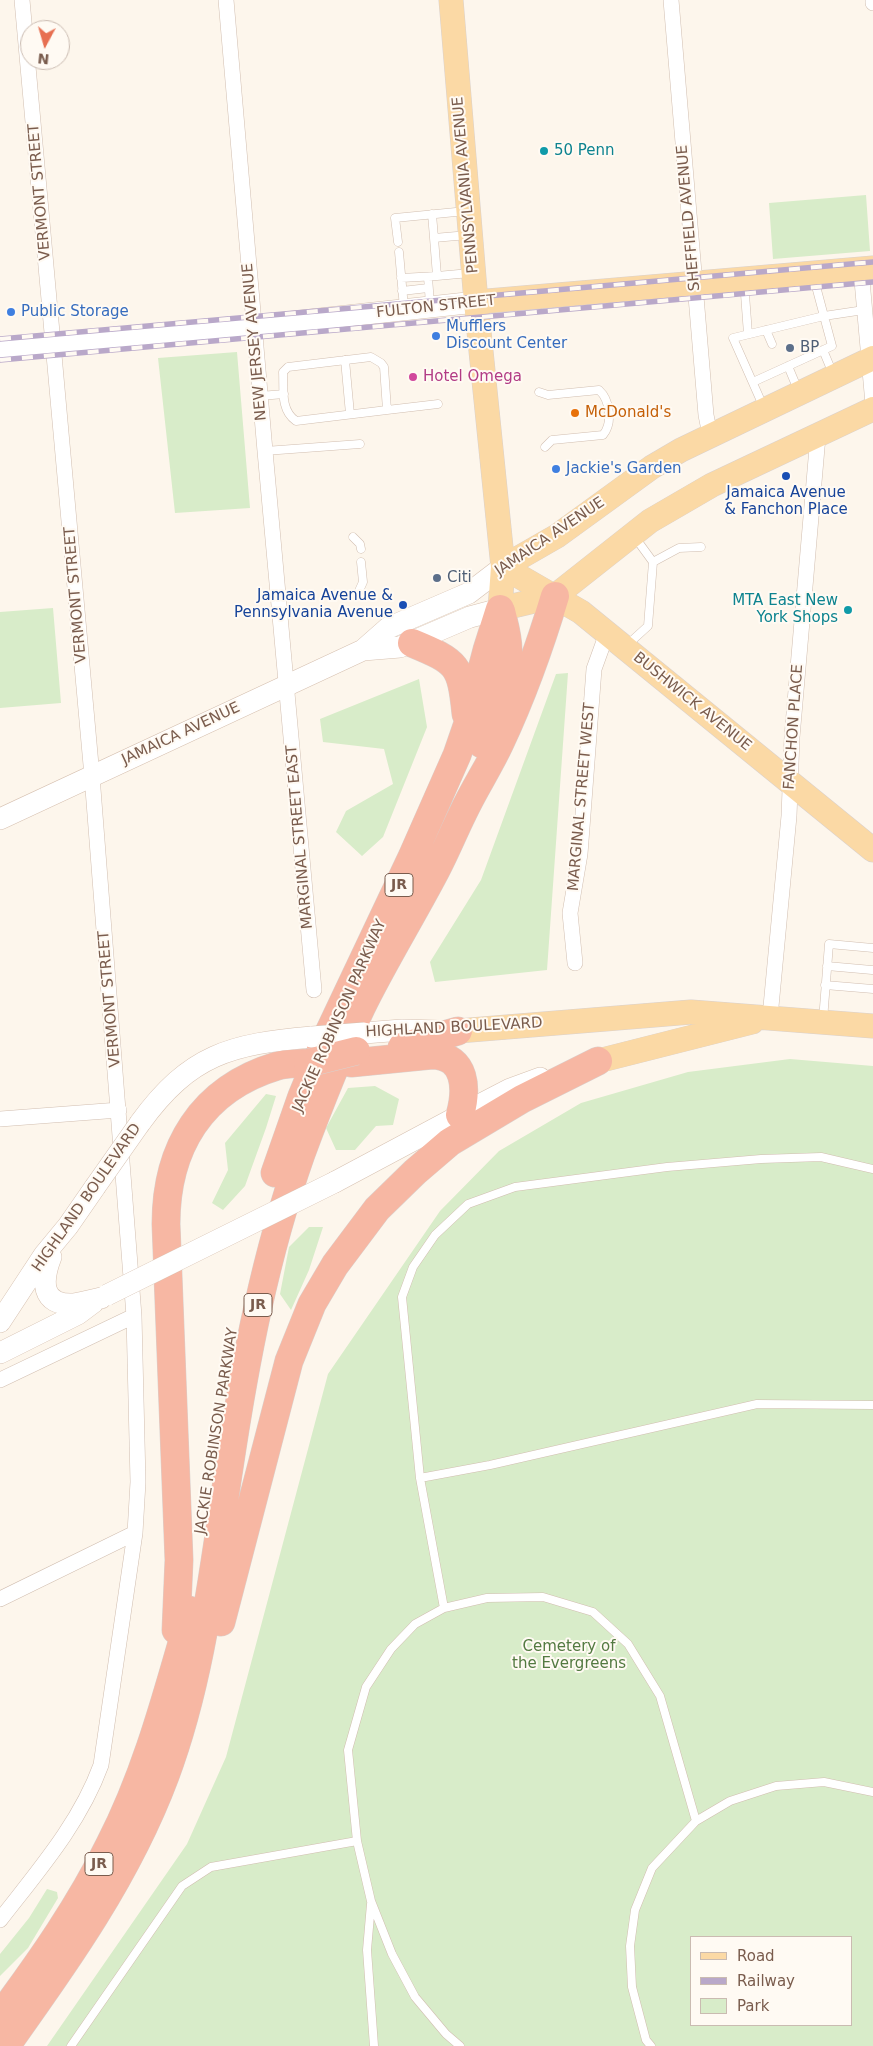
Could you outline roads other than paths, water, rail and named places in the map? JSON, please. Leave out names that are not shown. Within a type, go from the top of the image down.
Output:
[{"type":"highway","points":[[464,810],[500,745],[556,596]]},
{"type":"highway","points":[[464,810],[508,651],[507,633],[500,609]]},
{"type":"highway","name":"JACKIE ROBINSON PARKWAY","points":[[6,2046],[113,1887],[166,1773],[186,1629],[235,1323],[245,1275],[269,1191],[302,1096],[324,1044],[420,839],[457,755],[500,609]]},
{"type":"highway","points":[[412,642],[438,654],[454,667],[462,680],[467,726]]},
{"type":"highway","name":"JACKIE ROBINSON PARKWAY","points":[[0,2016],[62,1927],[111,1843],[148,1756],[176,1705],[199,1653],[250,1338],[280,1216],[321,1102],[362,1006],[437,867],[464,810]]},
{"type":"highway","points":[[176,1705],[176,1631],[179,1582],[166,1224],[169,1181],[184,1137],[200,1116],[234,1086],[249,1077],[278,1053],[308,1062],[356,1051],[402,1045],[458,1031]]},
{"type":"highway","points":[[402,1045],[444,1056],[460,1070],[465,1094],[460,1115]]},
{"type":"highway","points":[[176,1705],[213,1656],[289,1361],[312,1304],[335,1265],[377,1209],[415,1172],[450,1142],[515,1102],[598,1062]]},
{"type":"main road","name":"PENNSYLVANIA AVENUE","points":[[451,0],[476,302],[503,567],[500,609]]},
{"type":"main road","name":"FULTON STREET","points":[[0,350],[254,326],[403,300],[429,298],[476,302],[867,268]]},
{"type":"main road","name":"JAMAICA AVENUE","points":[[0,819],[286,684],[363,650],[388,628],[470,593],[503,567],[557,536],[652,467],[765,408],[871,359]]},
{"type":"main road","name":"JAMAICA AVENUE","points":[[363,650],[400,647],[470,617],[556,596],[650,521],[712,485],[873,409]]},
{"type":"main road","name":"BUSHWICK AVENUE","points":[[503,567],[581,612],[873,850]]},
{"type":"main road","name":"HIGHLAND BOULEVARD","points":[[458,1031],[690,1012],[873,1026]]},
{"type":"main road","name":"HIGHLAND BOULEVARD","points":[[0,1353],[78,1314],[104,1296],[335,1182],[510,1089],[537,1079],[598,1062],[770,1018]]},
{"type":"main road","name":"HIGHLAND BOULEVARD","points":[[0,1322],[44,1255],[68,1226],[140,1123],[169,1088],[197,1066],[225,1052],[252,1044],[278,1053],[402,1045]]},
{"type":"main road","points":[[68,1226],[50,1258],[45,1272],[44,1284],[46,1290],[52,1299],[73,1304],[104,1296]]},
{"type":"street","name":"VERMONT STREET","points":[[22,0],[92,776],[134,1316]]},
{"type":"street","name":"NEW JERSEY AVENUE","points":[[226,0],[286,684]]},
{"type":"street","name":"SHEFFIELD AVENUE","points":[[671,0],[710,436]]},
{"type":"street","points":[[867,268],[864,310],[871,359],[873,404]]},
{"type":"street","name":"FANCHON PLACE","points":[[770,1018],[788,826],[818,436]]},
{"type":"street","name":"MARGINAL STREET WEST","points":[[575,962],[570,913],[580,854],[594,669],[607,633]]},
{"type":"street","name":"MARGINAL STREET EAST","points":[[286,684],[314,990]]},
{"type":"street","points":[[0,1119],[119,1110]]},
{"type":"street","points":[[0,1380],[134,1316],[138,1482],[135,1533],[101,1765],[92,1790],[64,1836],[0,1920]]},
{"type":"street","points":[[0,1599],[135,1533]]},
{"type":"lane","points":[[398,242],[395,218],[468,211]]},
{"type":"lane","points":[[432,214],[434,238],[432,248],[437,276]]},
{"type":"lane","points":[[434,238],[471,234]]},
{"type":"lane","points":[[399,252],[403,300]]},
{"type":"lane","points":[[401,278],[474,272]]},
{"type":"lane","points":[[753,382],[809,354],[832,346],[813,273]]},
{"type":"lane","points":[[428,276],[429,298]]},
{"type":"lane","points":[[744,279],[748,334]]},
{"type":"lane","points":[[765,408],[734,338],[824,316],[864,310]]},
{"type":"lane","points":[[795,324],[799,332]]},
{"type":"lane","points":[[766,330],[772,344]]},
{"type":"lane","points":[[823,350],[834,376]]},
{"type":"lane","points":[[387,410],[384,367],[371,357],[288,367],[283,372],[288,384],[284,394],[285,408],[296,421],[438,404]]},
{"type":"lane","points":[[345,360],[343,379],[350,414]]},
{"type":"lane","points":[[784,366],[799,392]]},
{"type":"lane","points":[[539,392],[548,395],[598,390],[604,395],[609,412],[608,429],[603,435],[552,440],[545,447]]},
{"type":"lane","points":[[260,396],[284,394]]},
{"type":"lane","points":[[265,451],[360,444]]},
{"type":"lane","points":[[625,648],[648,626],[653,562],[633,534]]},
{"type":"lane","points":[[353,537],[360,544],[360,549]]},
{"type":"lane","points":[[653,562],[679,548],[701,547]]},
{"type":"lane","points":[[358,594],[363,582],[362,562]]},
{"type":"lane","points":[[823,1022],[829,944],[873,948]]},
{"type":"lane","points":[[827,966],[872,970]]},
{"type":"lane","points":[[825,985],[873,989]]},
{"type":"lane","points":[[444,1608],[420,1478],[402,1297],[413,1268],[436,1235],[468,1204],[515,1187],[676,1166],[761,1159],[821,1157],[873,1169]]},
{"type":"lane","points":[[420,1478],[490,1465],[757,1404],[873,1405]]},
{"type":"lane","points":[[460,2046],[446,2034],[415,1996],[392,1954],[371,1901],[356,1842],[348,1750],[366,1686],[391,1649],[415,1624],[444,1608],[487,1598],[543,1597],[593,1612],[628,1644],[660,1696],[696,1821]]},
{"type":"lane","points":[[646,2044],[632,1987],[630,1946],[635,1910],[652,1868],[696,1821],[730,1801],[776,1786],[824,1782],[873,1792]]},
{"type":"lane","points":[[71,2046],[182,1886],[211,1867],[356,1842]]},
{"type":"lane","points":[[371,1901],[367,1950],[374,2046]]},
{"type":"railway","points":[[0,339],[873,262]]},
{"type":"railway","points":[[0,360],[873,282]]},
{"type":"place","name":"50 Penn","points":[[544,151]]},
{"type":"place","name":"Public Storage","points":[[11,312]]},
{"type":"place","name":"Mufflers Discount Center","points":[[436,336]]},
{"type":"place","name":"BP","points":[[790,348]]},
{"type":"place","name":"Hotel Omega","points":[[413,377]]},
{"type":"place","name":"McDonald's","points":[[575,413]]},
{"type":"place","name":"Jackie's Garden","points":[[556,469]]},
{"type":"place","name":"Jamaica Avenue & Fanchon Place","points":[[786,476]]},
{"type":"place","name":"Citi","points":[[437,578]]},
{"type":"place","name":"Jamaica Avenue & Pennsylvania Avenue","points":[[403,605]]},
{"type":"place","name":"MTA East New York Shops","points":[[848,610]]},
{"type":"park label","name":"Cemetery of the Evergreens","points":[[569,1656]]}]
